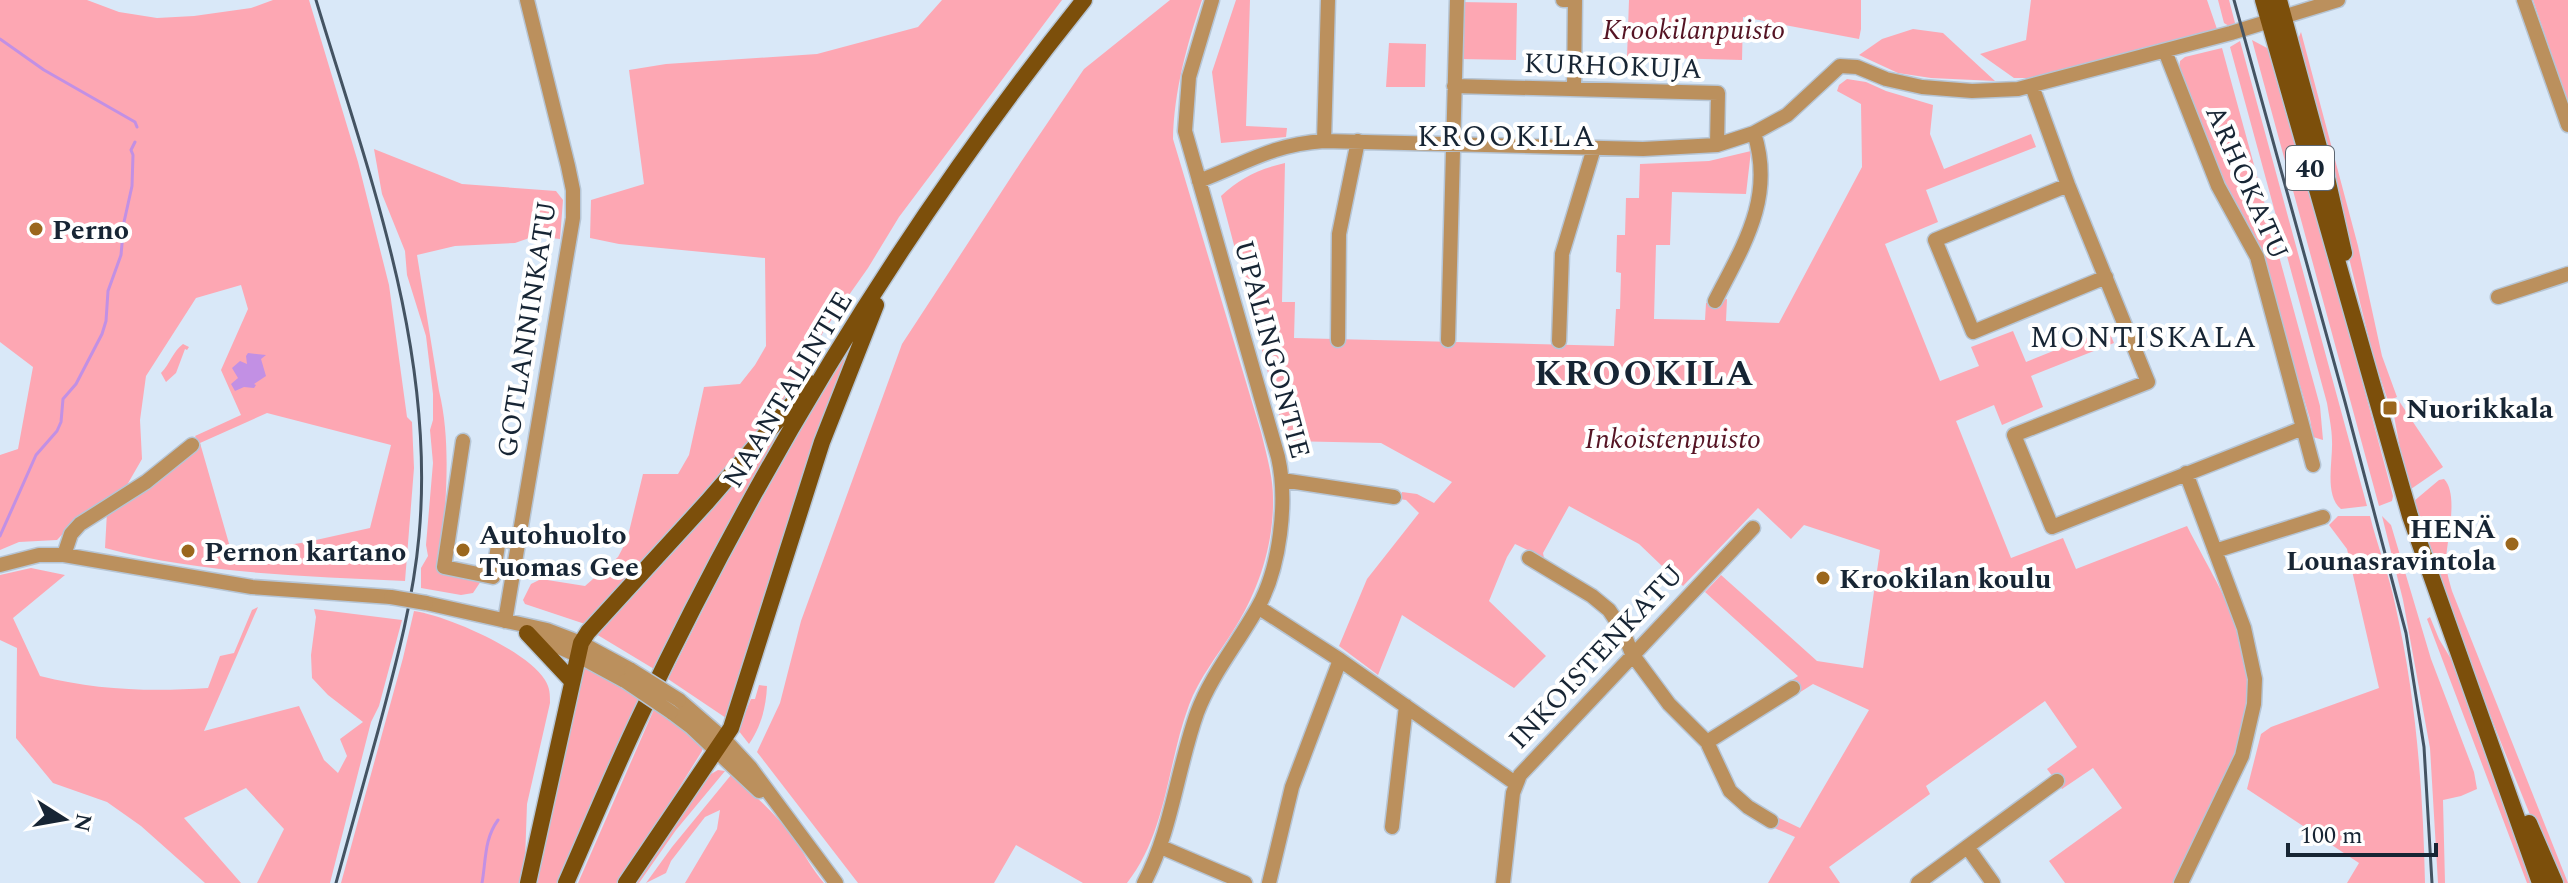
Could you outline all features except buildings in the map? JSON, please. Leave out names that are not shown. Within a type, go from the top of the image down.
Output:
[{"type":"main road","name":"NAANTALINTIE","points":[[568,883],[642,712],[706,584],[750,501],[837,352],[968,154],[1084,0]]},
{"type":"main road","name":"40","points":[[2263,0],[2276,19],[2325,169],[2342,244],[2353,314],[2410,516],[2540,883]]},
{"type":"main road","name":"40","points":[[2276,19],[2279,0]]},
{"type":"main road","points":[[626,883],[731,728],[836,402],[892,266]]},
{"type":"main road","points":[[528,883],[571,680],[579,649],[588,632],[707,502],[837,352]]},
{"type":"main road","points":[[527,633],[571,680]]},
{"type":"main road","name":"40","points":[[2499,764],[2555,883]]},
{"type":"street","name":"GOTLANNINKATU","points":[[505,621],[573,218],[573,190],[568,166],[527,0]]},
{"type":"street","name":"UPALINGONTIE","points":[[1144,883],[1161,847],[1202,701],[1266,591],[1276,556],[1280,521],[1282,480],[1269,425],[1185,131],[1193,59],[1212,0]]},
{"type":"street","points":[[1324,141],[1328,0]]},
{"type":"street","points":[[1448,340],[1457,0]]},
{"type":"street","points":[[1563,0],[1575,0],[1574,89]]},
{"type":"street","points":[[1199,181],[1254,155],[1285,145],[1324,141],[1643,149],[1717,145],[1754,133],[1787,115],[1836,69],[1846,66],[1922,87],[1972,91],[2032,86],[2338,0]]},
{"type":"street","points":[[2524,0],[2568,125]]},
{"type":"street","name":"ARHOKATU","points":[[2165,51],[2218,186],[2257,257],[2313,465]]},
{"type":"street","name":"KURHOKUJA","points":[[1454,86],[1718,93],[1717,145]]},
{"type":"street","points":[[2032,86],[2068,185],[2148,382],[2014,435],[2052,527],[2303,428]]},
{"type":"street","points":[[1715,301],[1747,237],[1758,205],[1759,157],[1754,133]]},
{"type":"street","points":[[1338,340],[1339,234],[1358,141]]},
{"type":"street","points":[[1559,341],[1562,254],[1594,148]]},
{"type":"street","points":[[2068,185],[1935,240],[1973,332],[2106,277]]},
{"type":"street","points":[[2498,297],[2568,274]]},
{"type":"street","points":[[463,441],[444,567],[493,577],[499,539],[519,543]]},
{"type":"street","points":[[64,555],[71,534],[80,524],[146,482],[192,445]]},
{"type":"street","points":[[2181,883],[2242,756],[2254,704],[2255,679],[2244,628],[2186,473]]},
{"type":"street","points":[[1282,480],[1394,497]]},
{"type":"street","points":[[2215,551],[2323,517]]},
{"type":"street","name":"INKOISTENKATU","points":[[1503,883],[1515,783],[1531,761],[1753,528]]},
{"type":"street","points":[[0,565],[39,555],[64,555],[252,587],[391,597],[525,624],[579,649],[675,706],[720,744],[836,883]]},
{"type":"street","points":[[1529,558],[1592,596],[1609,610],[1623,631],[1632,654],[1669,704],[1707,742],[1730,791],[1771,821]]},
{"type":"street","points":[[1258,607],[1340,660],[1515,783]]},
{"type":"street","points":[[505,621],[527,633],[579,649]]},
{"type":"street","points":[[1269,883],[1292,787],[1340,660]]},
{"type":"street","points":[[1707,742],[1793,688]]},
{"type":"street","points":[[1392,827],[1406,706]]},
{"type":"street","points":[[1918,883],[2057,781]]},
{"type":"street","points":[[1161,847],[1226,880],[1245,883]]},
{"type":"street","points":[[1968,848],[1993,883]]},
{"type":"green space","points":[[0,0],[87,0],[119,12],[157,18],[251,8],[273,0],[309,0],[358,162],[389,285],[407,417],[412,422],[414,468],[405,581],[216,569],[105,548],[107,512],[200,444],[195,436],[241,415],[221,370],[248,309],[241,285],[196,298],[146,376],[140,420],[142,459],[127,485],[73,523],[57,540],[19,542],[0,550],[0,455],[18,449],[33,367],[0,342]],"holes":[[[267,413],[391,445],[370,528],[232,554],[200,443]]]},
{"type":"green space","points":[[942,0],[1062,0],[899,217],[825,329],[774,415],[646,560],[585,624],[525,604],[523,600],[531,584],[541,579],[585,586],[618,557],[627,540],[643,474],[678,474],[689,455],[704,387],[740,384],[766,346],[765,258],[619,244],[590,238],[591,200],[644,184],[629,70],[666,64],[817,54],[918,27]]},
{"type":"green space","points":[[1170,0],[1202,0],[1182,68],[1173,139],[1271,473],[1273,516],[1263,568],[1242,616],[1193,695],[1158,820],[1140,863],[1127,883],[1083,883],[1016,845],[994,883],[858,883],[757,752],[780,703],[801,621],[902,344],[1084,69]]},
{"type":"green space","points":[[1236,0],[1250,0],[1246,126],[1287,128],[1286,137],[1221,143],[1212,72]]},
{"type":"green space","name":"Krookilanpuisto","points":[[1629,0],[1861,0],[1861,29],[1859,39],[1743,17],[1742,60],[1627,57]]},
{"type":"green space","points":[[2031,0],[2207,0],[2217,29],[2035,78],[2014,78],[1980,54],[2026,40]]},
{"type":"green space","points":[[2218,0],[2229,0],[2235,23],[2229,26],[2224,23]]},
{"type":"green space","points":[[2533,0],[2568,0],[2568,103]]},
{"type":"green space","points":[[1460,2],[1517,3],[1516,60],[1459,59]]},
{"type":"green space","points":[[1913,29],[1943,33],[1995,81],[1898,73],[1859,55],[1882,39]]},
{"type":"green space","points":[[2301,32],[2358,246],[2382,356],[2397,397],[2388,401],[2374,359],[2296,44]]},
{"type":"green space","points":[[2252,40],[2267,48],[2271,54],[2335,280],[2393,496],[2392,501],[2379,506]]},
{"type":"green space","points":[[2240,41],[2367,506],[2341,509],[2333,495],[2330,477],[2332,436],[2327,403],[2230,47]]},
{"type":"green space","points":[[1389,43],[1426,44],[1425,87],[1386,87]]},
{"type":"green space","points":[[2222,48],[2320,406],[2323,440],[2313,437],[2260,252],[2225,190],[2179,71],[2180,61],[2185,57]]},
{"type":"green space","name":"Inkoistenpuisto","points":[[1847,79],[1866,82],[1933,105],[1930,134],[1944,169],[2031,134],[2036,147],[1926,190],[1938,222],[1885,244],[1940,381],[1979,366],[1971,347],[2013,331],[2026,362],[2108,329],[2114,343],[2031,376],[2043,407],[2002,425],[1994,405],[1956,421],[2011,558],[2063,538],[2076,569],[2187,526],[2236,624],[2246,659],[2248,687],[2245,716],[2227,775],[2174,883],[2065,883],[2049,861],[2122,808],[2093,768],[2062,789],[2047,769],[2077,747],[2045,701],[1926,786],[1930,794],[1829,867],[1840,883],[1768,883],[1795,837],[1770,826],[1775,816],[1800,828],[1869,710],[1813,684],[1777,707],[1770,695],[1798,676],[1705,592],[1721,575],[1817,661],[1863,668],[1880,550],[1804,525],[1791,539],[1758,508],[1683,586],[1639,544],[1569,506],[1543,553],[1544,558],[1515,544],[1489,601],[1546,656],[1514,688],[1402,615],[1378,675],[1339,646],[1367,579],[1419,513],[1406,500],[1399,499],[1402,492],[1417,494],[1434,503],[1452,482],[1381,443],[1286,441],[1221,196],[1250,175],[1285,163],[1282,302],[1295,302],[1294,338],[1614,346],[1616,309],[1620,309],[1621,273],[1616,272],[1617,235],[1625,235],[1626,198],[1639,198],[1640,164],[1709,161],[1751,151],[1746,194],[1672,192],[1670,245],[1656,245],[1654,319],[1705,320],[1706,303],[1727,299],[1726,321],[1779,323],[1862,167],[1861,104],[1837,91]]},
{"type":"green space","points":[[374,149],[462,184],[556,191],[563,200],[560,239],[535,236],[515,243],[455,246],[417,255],[446,435],[441,571],[481,581],[473,593],[461,595],[421,588],[421,568],[428,556],[433,394],[426,336],[407,275],[405,251],[382,194]]},
{"type":"green space","points":[[183,344],[189,347],[185,349],[176,373],[166,382],[161,373]]},
{"type":"green space","points":[[841,358],[849,362],[726,718],[668,679],[732,552]]},
{"type":"green space","points":[[2399,401],[2443,467],[2411,489],[2392,405]]},
{"type":"green space","points":[[785,424],[716,545],[654,669],[596,634]]},
{"type":"green space","points":[[2444,479],[2451,495],[2446,560],[2452,591],[2568,883],[2558,883],[2519,788],[2464,646],[2414,501]]},
{"type":"green space","points":[[2338,516],[2370,516],[2392,593],[2408,673],[2417,743],[2425,883],[2347,883],[2359,863],[2247,789],[2261,734],[2271,727],[2379,688],[2347,549],[2329,525]]},
{"type":"green space","points":[[2382,516],[2391,525],[2431,659],[2474,772],[2477,789],[2443,800],[2445,883],[2438,883],[2430,748],[2403,600]]},
{"type":"green space","points":[[31,568],[65,575],[13,618],[40,676],[81,684],[144,690],[208,688],[220,656],[234,653],[252,610],[258,607],[204,731],[299,706],[324,760],[338,773],[347,756],[340,739],[363,722],[328,695],[312,678],[314,609],[402,620],[379,706],[371,722],[330,883],[257,883],[284,829],[246,788],[184,818],[241,883],[205,883],[141,826],[107,802],[53,783],[16,738],[17,648],[0,640],[0,575]]},
{"type":"green space","points":[[414,611],[465,627],[504,646],[535,669],[548,686],[550,703],[527,804],[525,861],[520,883],[341,883]]},
{"type":"green space","points":[[2430,617],[2454,664],[2536,883],[2527,883],[2427,619]]},
{"type":"green space","points":[[587,666],[640,697],[559,883],[532,883],[582,669]]},
{"type":"green space","points":[[759,685],[767,686],[765,702],[760,724],[749,744],[738,730]]},
{"type":"green space","points":[[655,707],[684,728],[703,747],[702,751],[620,883],[578,883]]},
{"type":"green space","points":[[718,770],[725,771],[676,830],[639,883],[632,883],[711,774]]},
{"type":"green space","points":[[731,775],[781,822],[824,883],[685,883],[717,829],[720,810],[705,817],[671,861],[666,873],[646,883]]},
{"type":"shaded area","points":[[248,353],[266,355],[261,359],[266,376],[254,384],[254,388],[244,387],[235,391],[231,384],[238,378],[232,368],[240,361],[247,364]]},
{"type":"waterway","points":[[0,39],[44,70],[135,122],[137,127]]},
{"type":"waterway","points":[[0,536],[36,455],[57,431],[63,399],[76,384],[102,334],[108,291],[121,255],[132,186],[131,150],[135,142]]},
{"type":"waterway","points":[[482,883],[488,842],[498,820]]},
{"type":"railway","points":[[316,0],[394,264],[418,399],[422,467],[419,536],[408,610],[336,883]]},
{"type":"railway","points":[[2234,0],[2406,633],[2424,747],[2432,883]]},
{"type":"place","name":"Perno","points":[[36,229]]},
{"type":"place","name":"Nuorikkala","points":[[2390,408]]},
{"type":"place","name":"HENÄ Lounasravintola","points":[[2512,544]]},
{"type":"place","name":"Autohuolto Tuomas Gee","points":[[463,550]]},
{"type":"place","name":"Pernon kartano","points":[[188,551]]},
{"type":"place","name":"Krookilan koulu","points":[[1823,578]]},
{"type":"district","name":"KROOKILA","points":[[1507,136]]},
{"type":"district","name":"MONTISKALA","points":[[2144,337]]},
{"type":"district","name":"KROOKILA","points":[[1645,372]]}]
